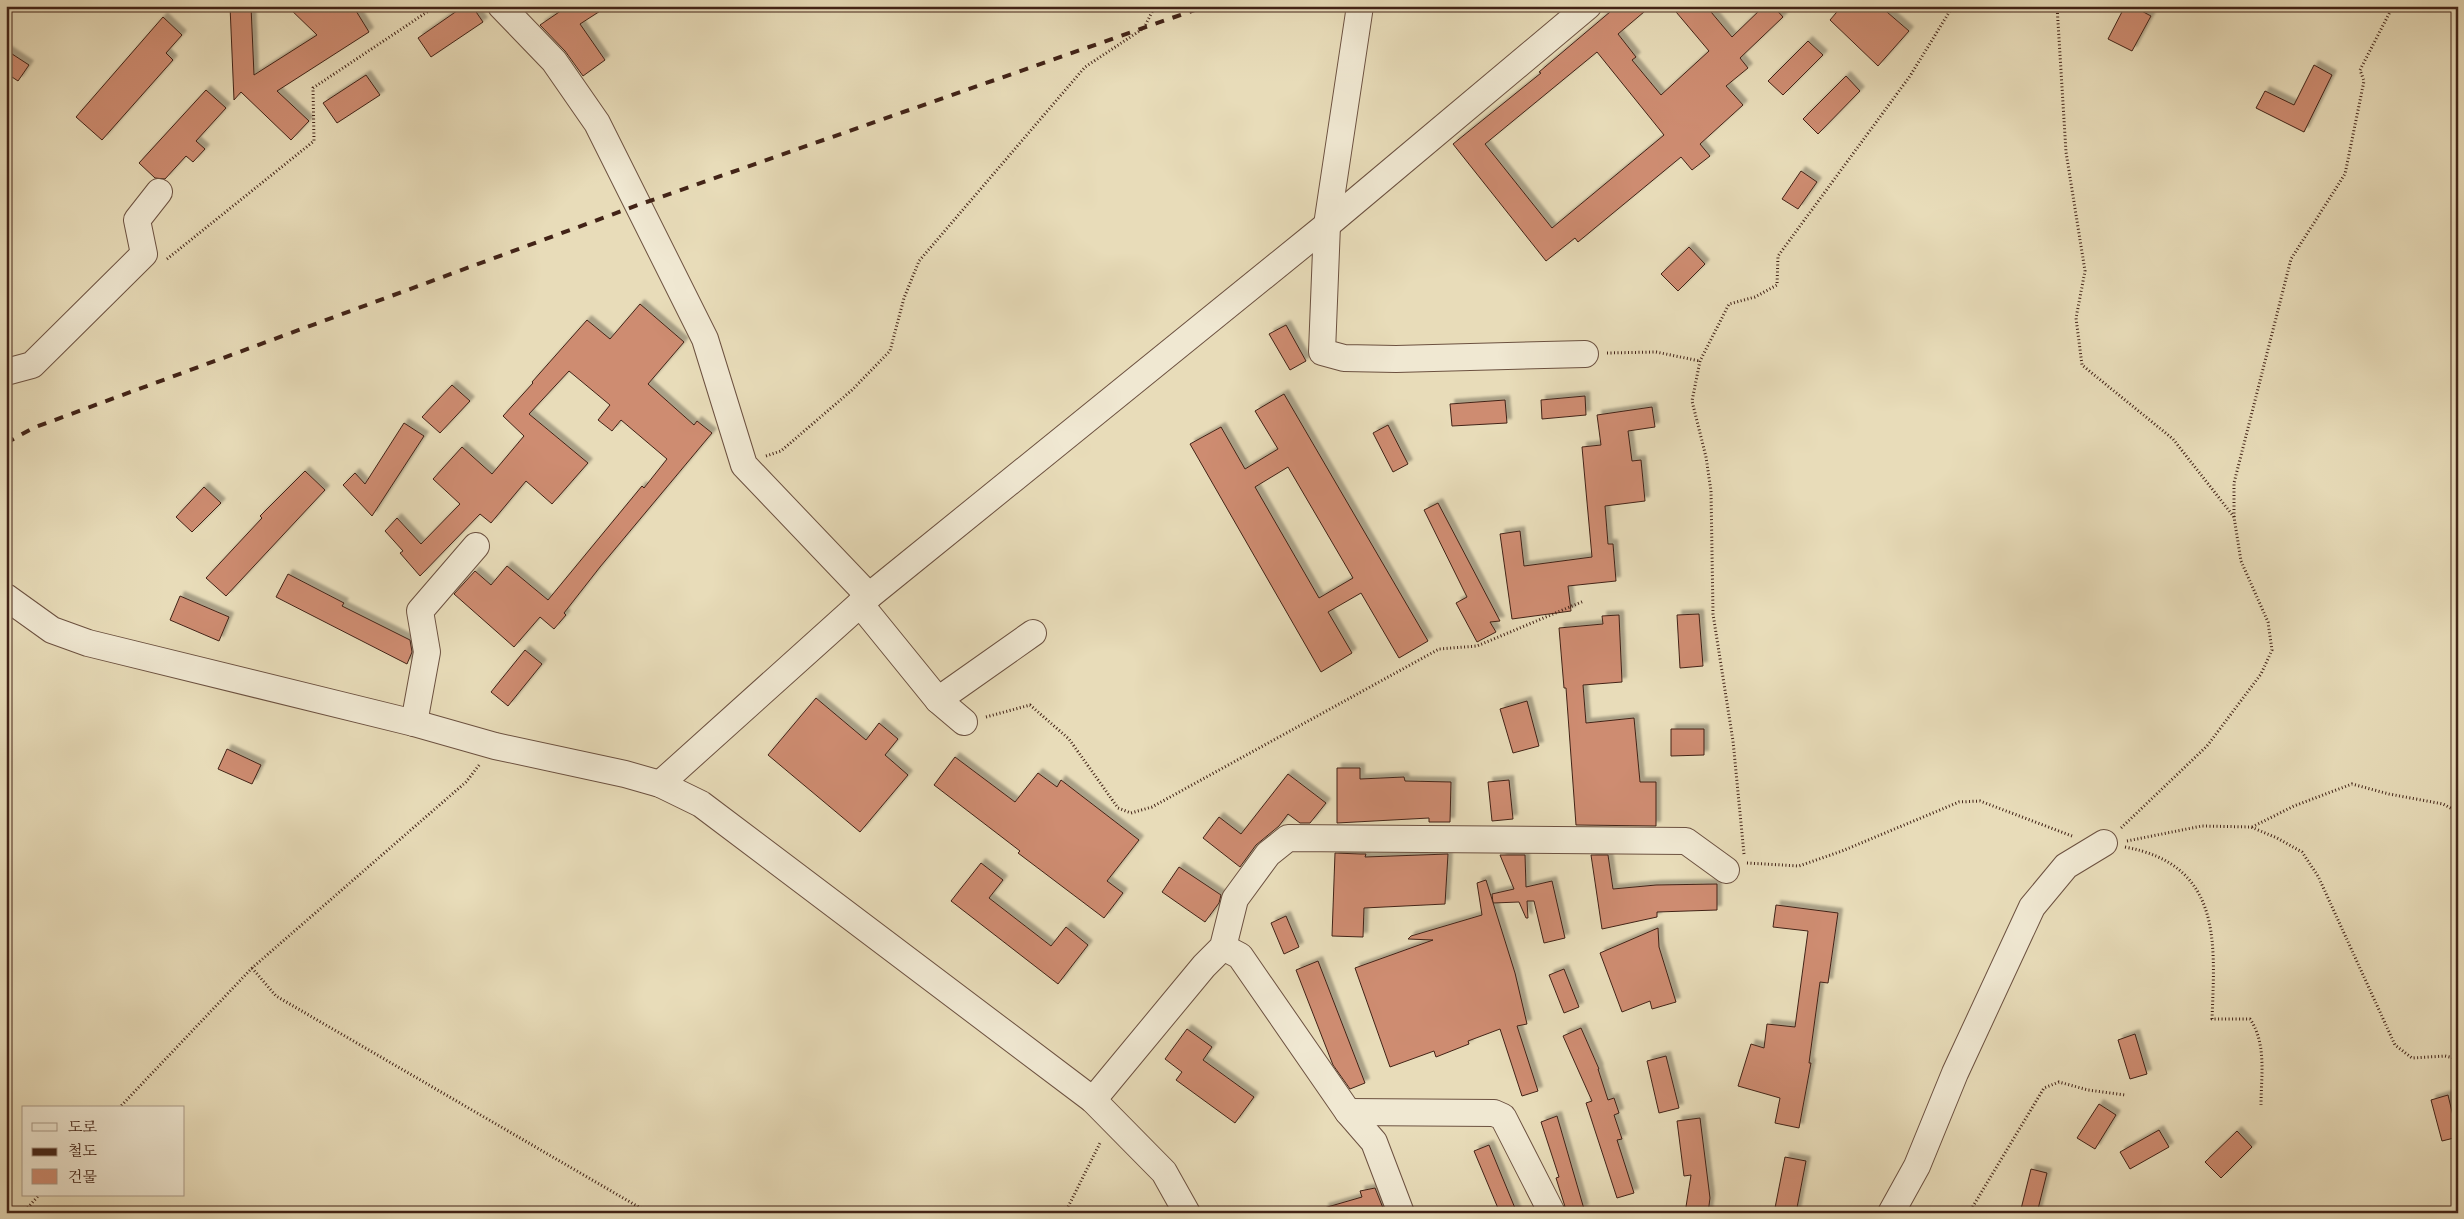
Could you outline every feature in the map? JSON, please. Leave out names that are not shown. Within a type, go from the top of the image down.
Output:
[{"type":"street","points":[[501,6],[554,61],[597,123],[705,339],[744,464],[864,600],[938,700],[964,722]]},
{"type":"street","points":[[1360,6],[1327,225],[1322,352],[1344,358],[1396,359],[1585,354]]},
{"type":"street","points":[[660,784],[864,600],[1327,225],[1588,6]]},
{"type":"street","points":[[6,372],[32,365],[144,254],[137,220],[160,192]]},
{"type":"street","points":[[414,723],[428,652],[420,611],[476,546]]},
{"type":"street","points":[[6,597],[52,630],[88,643],[414,723],[495,746],[625,774],[660,784],[701,804],[1092,1100],[1164,1172],[1187,1213]]},
{"type":"street","points":[[938,700],[1033,633]]},
{"type":"street","points":[[1092,1100],[1204,966],[1223,947],[1235,899],[1268,854],[1288,838],[1686,841],[1726,870]]},
{"type":"street","points":[[1891,1213],[1917,1166],[1955,1073],[2032,907],[2066,866],[2104,843]]},
{"type":"street","points":[[1223,947],[1240,956],[1348,1112],[1374,1142],[1401,1213]]},
{"type":"street","points":[[1348,1112],[1494,1113],[1503,1117],[1552,1213]]},
{"type":"path","points":[[162,262],[202,228],[314,141],[312,88],[436,6]]},
{"type":"path","points":[[744,464],[780,451],[852,390],[890,351],[904,298],[919,261],[1085,67],[1144,28],[1155,6]]},
{"type":"path","points":[[1954,6],[1910,76],[1778,256],[1777,285],[1755,297],[1730,304],[1700,361],[1692,401],[1706,457],[1711,491],[1713,614],[1733,741],[1744,862],[1798,866],[1842,851],[1959,802],[1980,801],[2066,834],[2147,851],[2170,862],[2190,881],[2207,906],[2214,942],[2212,1020],[2250,1019],[2258,1030],[2261,1053],[2261,1105]]},
{"type":"path","points":[[2057,6],[2066,152],[2085,271],[2076,318],[2082,365],[2172,439],[2234,517]]},
{"type":"path","points":[[2104,843],[2207,746],[2261,674],[2272,650],[2268,622],[2241,561],[2234,517],[2234,483],[2291,259],[2346,174],[2364,81],[2360,70],[2393,6]]},
{"type":"path","points":[[1585,354],[1656,352],[1700,361]]},
{"type":"path","points":[[964,722],[1030,705],[1068,739],[1118,808],[1131,813],[1152,806],[1439,649],[1477,646],[1584,601]]},
{"type":"path","points":[[121,1106],[252,968],[466,782],[495,746]]},
{"type":"path","points":[[2251,827],[2294,806],[2352,784],[2389,794],[2443,804],[2458,812]]},
{"type":"path","points":[[2104,843],[2135,840],[2202,826],[2251,827],[2277,838],[2302,852],[2318,876],[2395,1045],[2412,1058],[2445,1056],[2458,1059]]},
{"type":"path","points":[[252,968],[276,996],[649,1213]]},
{"type":"path","points":[[1969,1213],[2044,1088],[2059,1082],[2088,1090],[2125,1095]]},
{"type":"path","points":[[1065,1213],[1112,1118]]},
{"type":"path","points":[[23,1213],[38,1196]]},
{"type":"building","points":[[230,6],[251,6],[254,75],[317,35],[287,6],[353,6],[369,32],[277,91],[309,121],[291,140],[241,92],[234,100]]},
{"type":"building","points":[[464,6],[472,6],[483,22],[431,57],[418,38]]},
{"type":"building","points":[[568,6],[608,6],[580,24],[605,60],[583,76],[565,51],[540,25]]},
{"type":"building","points":[[1617,6],[1651,6],[1618,34],[1636,57],[1632,60],[1661,95],[1709,51],[1671,6],[1706,6],[1732,37],[1764,6],[1773,6],[1783,17],[1740,58],[1748,68],[1726,86],[1743,105],[1700,144],[1710,156],[1692,170],[1681,157],[1578,242],[1575,238],[1546,261],[1453,144],[1541,73],[1539,72]],"holes":[[[1597,52],[1664,135],[1552,228],[1485,144]]]},
{"type":"building","points":[[1842,6],[1880,6],[1909,31],[1878,66],[1830,20]]},
{"type":"building","points":[[2125,6],[2132,6],[2151,16],[2132,51],[2108,39]]},
{"type":"building","points":[[163,17],[182,35],[166,53],[173,60],[102,140],[76,117]]},
{"type":"building","points":[[1808,41],[1823,55],[1783,95],[1768,81]]},
{"type":"building","points":[[6,50],[29,65],[18,81],[6,73]]},
{"type":"building","points":[[2314,65],[2332,75],[2304,132],[2256,108],[2265,91],[2294,105]]},
{"type":"building","points":[[366,75],[380,95],[337,123],[323,103]]},
{"type":"building","points":[[1846,76],[1860,91],[1818,134],[1803,119]]},
{"type":"building","points":[[206,90],[226,108],[196,141],[205,149],[193,162],[186,156],[165,179],[155,178],[139,163]]},
{"type":"building","points":[[1801,171],[1817,182],[1798,209],[1782,199]]},
{"type":"building","points":[[1689,247],[1705,264],[1678,291],[1661,274]]},
{"type":"building","points":[[640,304],[684,342],[648,384],[694,425],[697,421],[712,433],[600,567],[564,613],[566,615],[554,629],[540,617],[514,647],[454,594],[475,571],[491,585],[507,566],[548,600],[642,486],[644,488],[667,459],[621,420],[612,431],[598,420],[610,405],[569,371],[529,414],[588,463],[552,504],[526,481],[491,523],[480,514],[420,576],[400,553],[403,551],[385,531],[397,518],[421,544],[460,504],[433,479],[462,447],[492,474],[524,436],[503,416],[532,382],[587,320],[610,339]]},
{"type":"building","points":[[1286,325],[1306,361],[1290,370],[1269,334]]},
{"type":"building","points":[[452,385],[470,401],[440,433],[422,417]]},
{"type":"building","points":[[1284,394],[1428,641],[1399,658],[1361,593],[1328,612],[1352,653],[1321,672],[1190,444],[1221,427],[1245,469],[1278,449],[1255,411]],"holes":[[[1288,467],[1353,578],[1319,598],[1255,487]]]},
{"type":"building","points":[[1585,396],[1586,415],[1542,419],[1541,400]]},
{"type":"building","points":[[1505,400],[1507,423],[1452,426],[1450,404]]},
{"type":"building","points":[[1652,407],[1655,427],[1628,431],[1632,461],[1641,460],[1645,501],[1605,506],[1608,544],[1613,544],[1616,581],[1568,586],[1571,611],[1512,619],[1500,534],[1520,531],[1524,566],[1592,557],[1582,447],[1601,445],[1597,415]]},
{"type":"building","points":[[404,423],[424,436],[372,516],[343,485],[355,473],[365,484]]},
{"type":"building","points":[[1388,425],[1408,464],[1393,472],[1373,433]]},
{"type":"building","points":[[305,471],[325,490],[226,596],[206,578],[262,518],[260,516]]},
{"type":"building","points":[[204,487],[221,503],[192,532],[176,517]]},
{"type":"building","points":[[1438,503],[1500,621],[1490,622],[1496,632],[1477,642],[1456,603],[1467,597],[1424,510]]},
{"type":"building","points":[[288,574],[344,603],[342,606],[410,640],[412,652],[407,664],[276,597]]},
{"type":"building","points":[[180,596],[229,617],[219,641],[170,620]]},
{"type":"building","points":[[1699,614],[1703,666],[1680,668],[1677,615]]},
{"type":"building","points":[[1619,615],[1622,682],[1583,685],[1586,723],[1634,718],[1640,782],[1656,782],[1656,826],[1576,825],[1566,688],[1564,688],[1559,628],[1603,624],[1602,616]]},
{"type":"building","points":[[525,650],[542,664],[508,706],[491,692]]},
{"type":"building","points":[[816,698],[866,740],[879,723],[898,739],[885,755],[908,775],[860,832],[768,755]]},
{"type":"building","points":[[1527,701],[1539,746],[1513,753],[1500,709]]},
{"type":"building","points":[[1671,729],[1704,729],[1704,755],[1671,756]]},
{"type":"building","points":[[227,749],[261,765],[252,784],[218,769]]},
{"type":"building","points":[[955,757],[1015,802],[1038,773],[1057,787],[1061,780],[1139,840],[1107,881],[1123,893],[1104,918],[1018,853],[1020,851],[934,785]]},
{"type":"building","points":[[1337,768],[1360,768],[1360,779],[1404,777],[1405,781],[1451,782],[1450,822],[1429,822],[1429,818],[1337,823]]},
{"type":"building","points":[[1288,774],[1326,803],[1310,823],[1300,823],[1288,814],[1279,826],[1256,845],[1240,867],[1203,838],[1219,817],[1241,834]]},
{"type":"building","points":[[1509,780],[1513,819],[1492,821],[1488,782]]},
{"type":"building","points":[[1335,853],[1366,854],[1365,857],[1448,854],[1445,904],[1364,908],[1363,937],[1332,936]]},
{"type":"building","points":[[1500,855],[1525,855],[1526,887],[1552,881],[1565,938],[1544,943],[1534,901],[1527,901],[1528,918],[1526,918],[1519,902],[1493,903],[1492,894],[1514,889]]},
{"type":"building","points":[[1591,855],[1608,855],[1613,889],[1656,885],[1717,884],[1717,910],[1657,912],[1657,917],[1602,929]]},
{"type":"building","points":[[981,863],[1003,880],[989,898],[1051,946],[1066,927],[1088,945],[1058,984],[951,901]]},
{"type":"building","points":[[1179,867],[1221,895],[1219,903],[1205,922],[1162,892]]},
{"type":"building","points":[[1486,880],[1515,973],[1527,1024],[1517,1026],[1538,1091],[1522,1096],[1500,1029],[1468,1041],[1469,1044],[1436,1057],[1434,1051],[1390,1067],[1355,968],[1433,940],[1408,939],[1411,936],[1482,915],[1477,883]]},
{"type":"building","points":[[1776,905],[1838,913],[1828,983],[1820,982],[1809,1063],[1811,1063],[1799,1128],[1775,1123],[1780,1098],[1738,1086],[1751,1044],[1764,1048],[1767,1024],[1795,1027],[1808,931],[1773,927]]},
{"type":"building","points":[[1286,916],[1299,947],[1284,954],[1271,923]]},
{"type":"building","points":[[1658,928],[1659,947],[1676,1002],[1652,1009],[1650,1001],[1622,1012],[1600,953]]},
{"type":"building","points":[[1318,961],[1365,1083],[1350,1089],[1333,1065],[1296,970]]},
{"type":"building","points":[[1564,969],[1579,1007],[1564,1013],[1549,975]]},
{"type":"building","points":[[1581,1028],[1599,1069],[1608,1100],[1614,1098],[1619,1113],[1614,1115],[1622,1139],[1617,1140],[1634,1193],[1617,1198],[1586,1103],[1592,1101],[1563,1036]]},
{"type":"building","points":[[1187,1029],[1212,1047],[1203,1060],[1254,1097],[1235,1123],[1176,1080],[1182,1072],[1165,1059]]},
{"type":"building","points":[[2135,1034],[2147,1074],[2130,1079],[2118,1040]]},
{"type":"building","points":[[1666,1056],[1679,1108],[1659,1113],[1647,1061]]},
{"type":"building","points":[[2448,1095],[2458,1137],[2442,1141],[2431,1100]]},
{"type":"building","points":[[2099,1104],[2116,1115],[2095,1149],[2077,1138]]},
{"type":"building","points":[[1557,1116],[1584,1209],[1573,1213],[1567,1213],[1556,1178],[1559,1177],[1541,1122]]},
{"type":"building","points":[[1700,1118],[1710,1198],[1708,1213],[1685,1213],[1691,1175],[1684,1176],[1677,1121]]},
{"type":"building","points":[[2159,1130],[2169,1147],[2130,1169],[2120,1152]]},
{"type":"building","points":[[2237,1131],[2252,1147],[2221,1178],[2205,1162]]},
{"type":"building","points":[[1489,1145],[1517,1213],[1500,1213],[1474,1151]]},
{"type":"building","points":[[1785,1157],[1806,1161],[1796,1213],[1774,1213]]},
{"type":"building","points":[[2031,1169],[2047,1173],[2037,1213],[2020,1213]]},
{"type":"building","points":[[1375,1188],[1385,1213],[1325,1213],[1324,1208],[1362,1197],[1360,1191]]},
{"type":"railway","points":[[6,443],[33,428],[638,205],[1206,6]]}]
